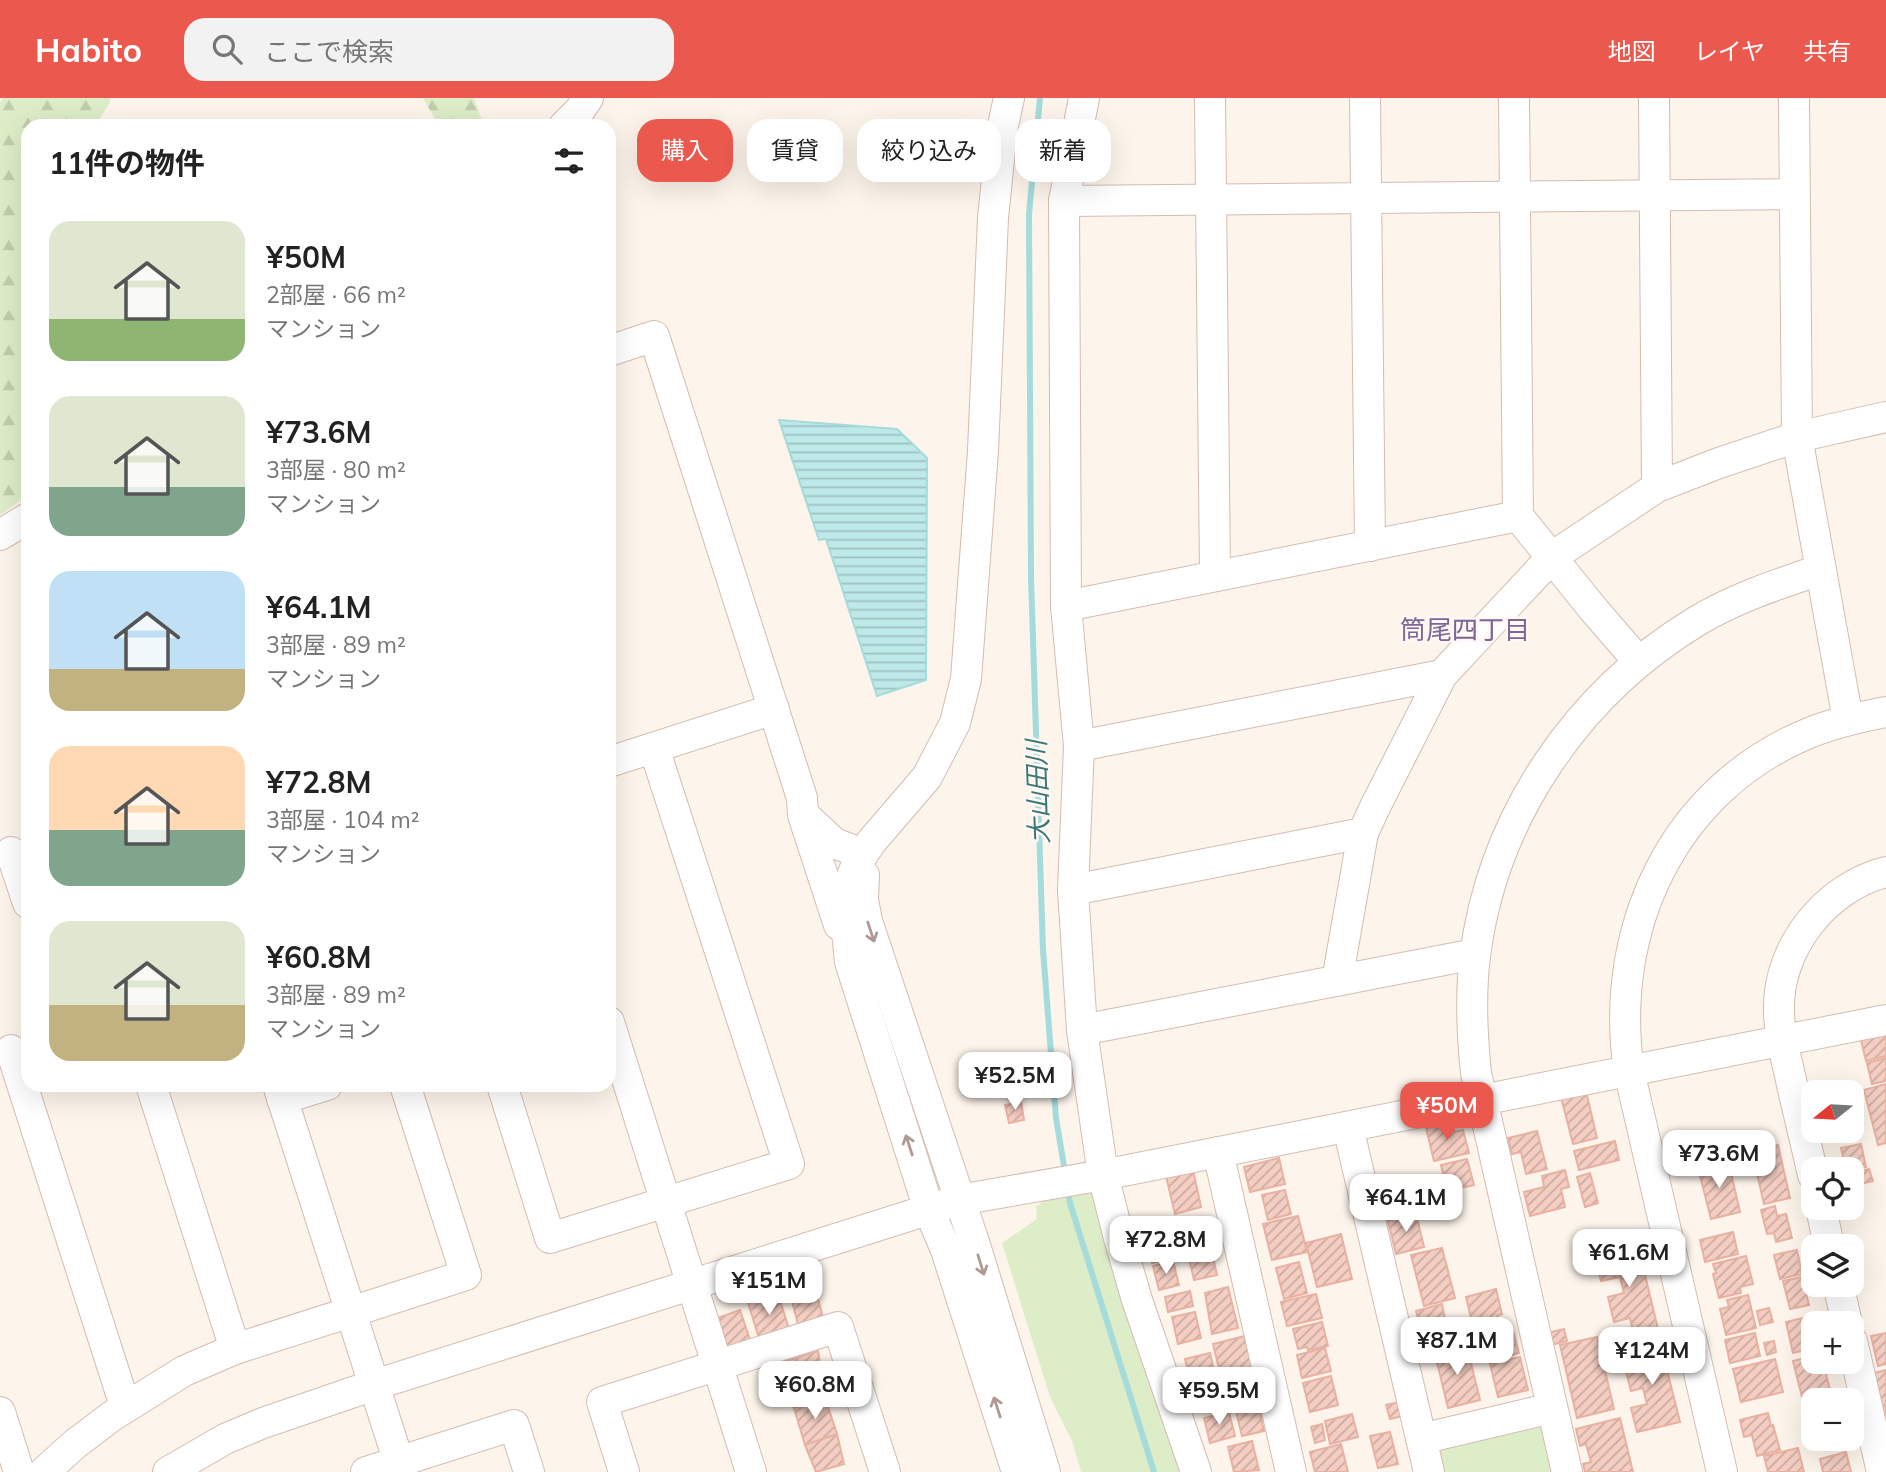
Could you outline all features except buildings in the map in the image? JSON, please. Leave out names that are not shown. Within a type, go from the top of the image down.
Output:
[{"type":"street","points":[[571,119],[588,98]]},
{"type":"street","points":[[850,962],[845,902],[857,863],[867,847],[927,777],[955,723],[966,679],[983,451],[993,218],[1002,130],[1009,98]]},
{"type":"street","points":[[1084,98],[1064,201],[1066,606],[1079,746],[1073,890],[1082,1031],[1103,1174],[1137,1300],[1196,1472]]},
{"type":"street","points":[[1210,98],[1215,576]]},
{"type":"street","points":[[1365,98],[1370,546]]},
{"type":"street","points":[[1514,98],[1517,516],[1639,662]]},
{"type":"street","points":[[1654,98],[1657,487]]},
{"type":"street","points":[[1794,98],[1797,437],[1848,720]]},
{"type":"street","points":[[1064,201],[1794,194]]},
{"type":"street","points":[[616,349],[654,336],[774,709],[802,798],[803,815],[929,1210],[946,1250],[1017,1472]]},
{"type":"street","points":[[1337,981],[1363,833],[1442,676],[1552,557],[1657,487],[1797,437],[1886,417]]},
{"type":"street","points":[[1066,606],[1517,516]]},
{"type":"street","points":[[0,535],[21,522]]},
{"type":"street","points":[[1567,1472],[1476,1073],[1472,1022],[1475,954],[1488,898],[1502,853],[1536,780],[1557,747],[1582,717],[1639,662],[1672,637],[1718,609],[1820,570]]},
{"type":"street","points":[[1079,746],[1442,676]]},
{"type":"street","points":[[616,760],[774,709]]},
{"type":"street","points":[[1722,1472],[1629,1071],[1624,1037],[1627,975],[1633,940],[1650,888],[1661,866],[1716,794],[1763,757],[1788,743],[1848,720],[1886,712]]},
{"type":"street","points":[[504,1092],[550,1238],[789,1164],[654,748]]},
{"type":"street","points":[[803,815],[834,843],[867,847]]},
{"type":"street","points":[[1073,890],[1363,833]]},
{"type":"street","points":[[867,847],[863,869],[863,900],[867,921],[1045,1472]]},
{"type":"street","points":[[13,851],[21,879]]},
{"type":"street","points":[[1809,1157],[1782,1040],[1780,988],[1794,948],[1814,916],[1857,881],[1886,872]]},
{"type":"street","points":[[1082,1031],[1475,954]]},
{"type":"street","points":[[169,1472],[225,1439],[373,1385],[959,1200],[1348,1127],[1886,1020]]},
{"type":"street","points":[[616,1045],[751,1472]]},
{"type":"street","points":[[13,1049],[21,1074]]},
{"type":"street","points":[[26,1092],[125,1406]]},
{"type":"street","points":[[152,1092],[235,1349]]},
{"type":"street","points":[[280,1092],[400,1467]]},
{"type":"street","points":[[44,1472],[75,1444],[125,1406],[184,1371],[235,1349],[466,1275],[407,1092]]},
{"type":"street","points":[[1348,1127],[1429,1472]]},
{"type":"street","points":[[1218,1152],[1291,1472]]},
{"type":"street","points":[[624,1472],[602,1402],[838,1327],[885,1472]]},
{"type":"street","points":[[1860,1374],[1882,1472]]},
{"type":"street","points":[[1421,1439],[1552,1408]]},
{"type":"street","points":[[0,1412],[19,1472]]},
{"type":"street","points":[[366,1472],[400,1467],[514,1425],[528,1472]]},
{"type":"green space","points":[[4,98],[110,98],[99,119],[21,119],[21,500],[0,515],[0,102]]},
{"type":"green space","points":[[423,98],[474,98],[482,119],[435,119]]},
{"type":"green space","points":[[1098,1190],[1187,1472],[1081,1472],[1072,1441],[1050,1397],[1002,1243],[1037,1219],[1036,1206],[1048,1198]]},
{"type":"green space","points":[[1546,1425],[1556,1472],[1439,1472],[1438,1444]]},
{"type":"water","points":[[779,420],[897,429],[927,458],[926,680],[877,696],[826,539],[819,540]]},
{"type":"waterway","name":"大山田川","points":[[1040,98],[1029,214],[1031,577],[1043,950],[1056,1118],[1065,1172]]},
{"type":"waterway","name":"大山田川","points":[[1068,1190],[1154,1472]]},
{"type":"district","name":"筒尾四丁目","points":[[1465,630]]}]
